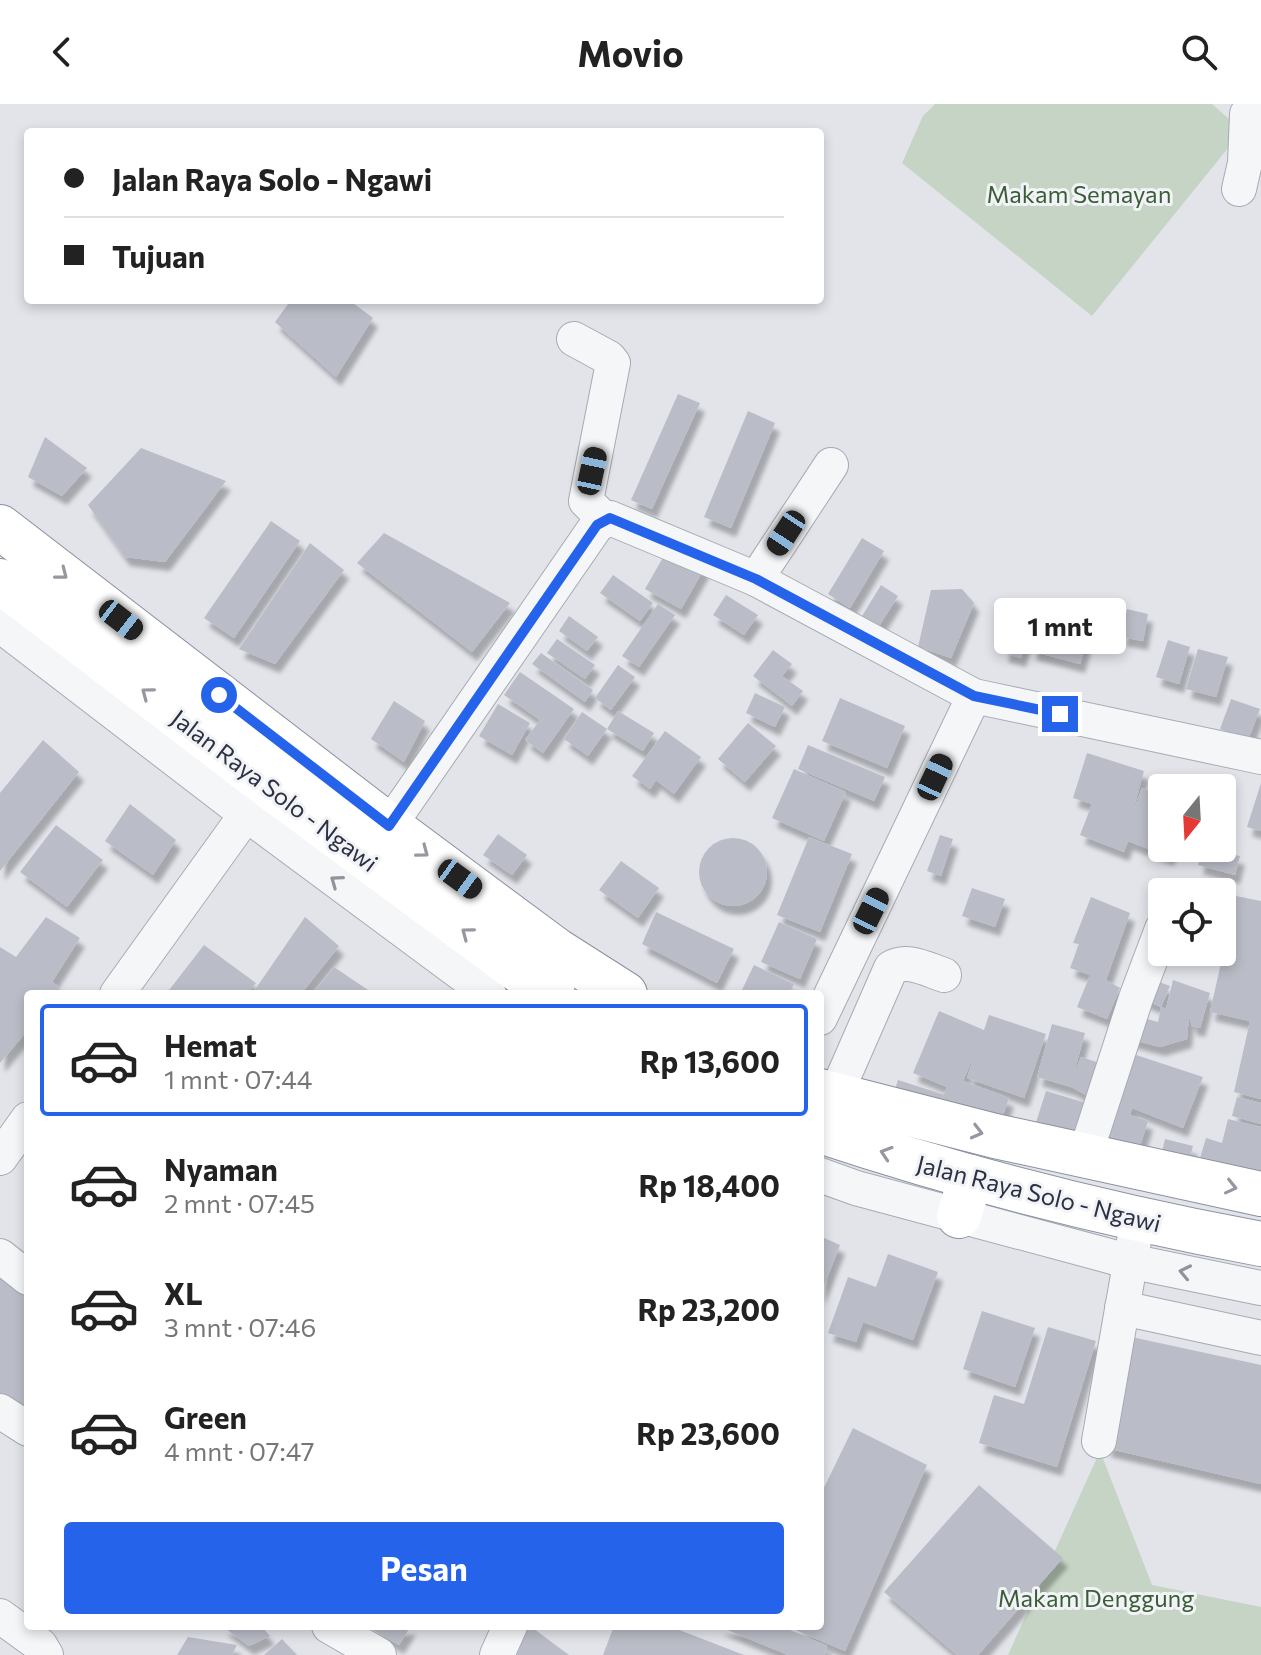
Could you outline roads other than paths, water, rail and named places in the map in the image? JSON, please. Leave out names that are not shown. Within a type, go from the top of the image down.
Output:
[{"type":"highway","name":"Jalan Raya Solo - Ngawi","points":[[0,527],[389,826],[556,950],[619,990]]},
{"type":"highway","name":"Jalan Raya Solo - Ngawi","points":[[0,581],[256,800],[497,984],[531,990]]},
{"type":"highway","name":"Jalan Raya Solo - Ngawi","points":[[825,1106],[995,1136],[1261,1194]]},
{"type":"highway","name":"Jalan Raya Solo - Ngawi","points":[[825,1106],[896,1157],[965,1196],[1134,1241],[1261,1244]]},
{"type":"street","points":[[1239,189],[1245,163],[1245,110]]},
{"type":"street","points":[[574,339],[613,363],[586,501],[604,519]]},
{"type":"street","points":[[756,579],[831,465]]},
{"type":"street","points":[[389,826],[597,525],[604,519],[615,518],[756,579],[974,696],[1261,757]]},
{"type":"street","points":[[0,625],[256,800],[120,990]]},
{"type":"street","points":[[824,1010],[974,696]]},
{"type":"street","points":[[825,1106],[891,968],[907,963],[944,975]]},
{"type":"street","points":[[1085,1155],[1148,966]]},
{"type":"street","points":[[24,1125],[0,1158],[24,1166]]},
{"type":"street","points":[[824,1176],[856,1188],[965,1196]]},
{"type":"street","points":[[1099,1441],[1134,1241],[1261,1288]]},
{"type":"street","points":[[0,1256],[24,1275]]},
{"type":"street","points":[[1122,1308],[1261,1338]]},
{"type":"street","points":[[0,1411],[24,1426]]},
{"type":"street","points":[[0,1616],[38,1639]]},
{"type":"street","points":[[336,1630],[379,1655]]},
{"type":"street","points":[[497,1655],[508,1630]]},
{"type":"park label","name":"Makam Semayan","points":[[1079,193]]},
{"type":"park label","name":"Makam Denggung","points":[[1096,1597]]}]
